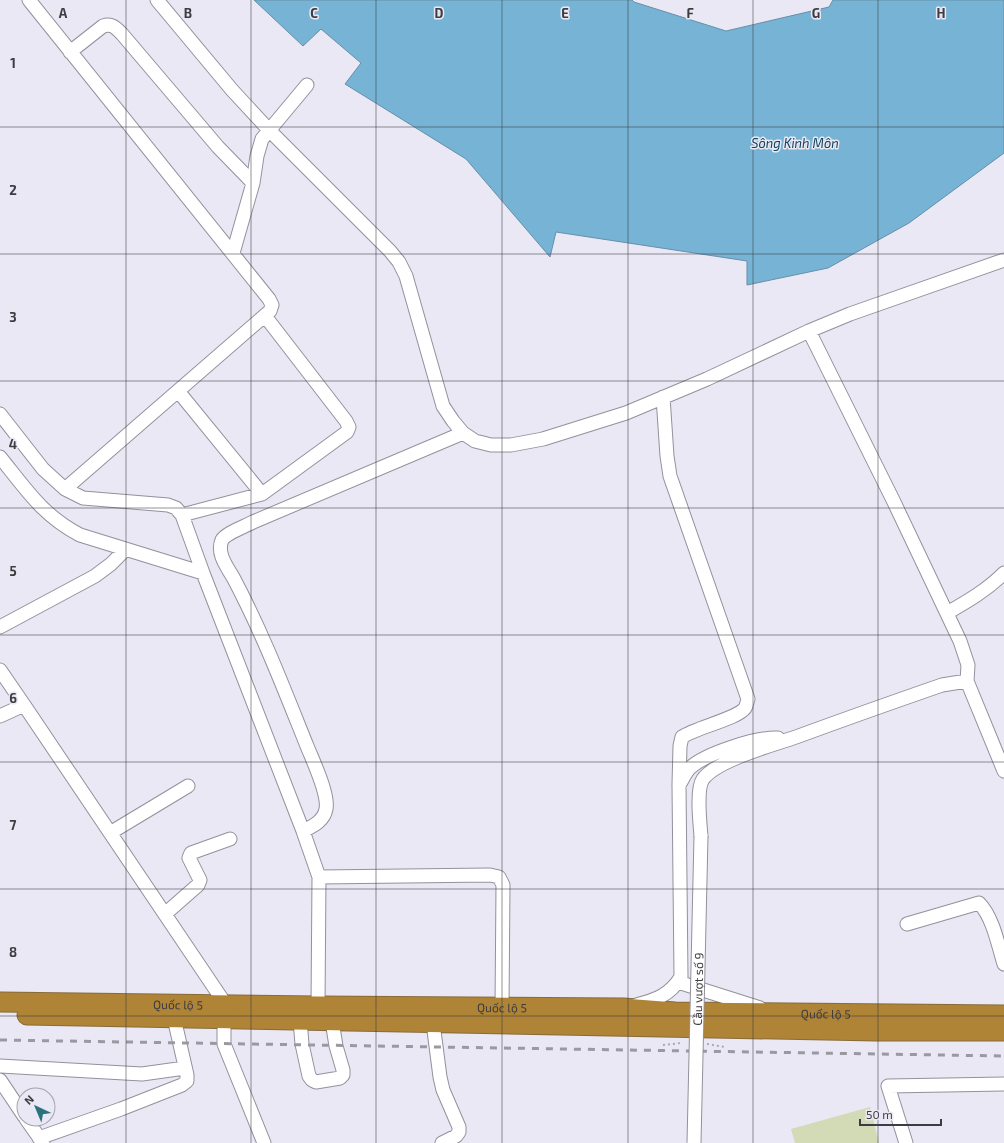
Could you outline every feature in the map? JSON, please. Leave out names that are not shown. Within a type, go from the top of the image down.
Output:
[{"type":"highway","name":"Quốc lộ 5","points":[[0,1002],[225,1012],[300,1020],[332,1021],[1004,1031]]},
{"type":"highway","name":"Quốc lộ 5","points":[[0,1015],[174,1018],[225,1012],[318,1006],[623,1008],[675,1012],[1004,1015]]},
{"type":"street","points":[[29,0],[233,253],[269,299],[272,305],[270,311],[265,316],[65,489]]},
{"type":"street","points":[[157,0],[232,90],[269,130],[390,250],[399,262],[406,276],[443,406],[452,421],[463,433],[475,440],[491,445],[511,444],[543,439],[626,413],[707,379],[809,331],[850,314],[1004,260]]},
{"type":"street","points":[[70,52],[103,26],[107,24],[112,25],[122,34],[218,147],[253,183]]},
{"type":"street","points":[[233,253],[253,183],[258,151],[262,139],[307,85]]},
{"type":"street","points":[[182,515],[262,494],[347,432],[349,427],[341,415],[265,316]]},
{"type":"street","points":[[809,331],[893,500],[960,641],[968,665],[966,681],[1004,772]]},
{"type":"street","points":[[178,391],[262,494]]},
{"type":"street","points":[[623,1008],[653,1001],[667,993],[681,977],[679,785],[680,746],[682,737],[691,731],[737,714],[745,707],[748,699],[670,476],[667,456],[663,397]]},
{"type":"street","points":[[0,414],[43,468],[65,489],[83,498],[168,505],[176,508],[182,515],[303,831],[319,877],[318,1006]]},
{"type":"street","points":[[303,831],[324,817],[326,796],[315,764],[262,635],[221,556],[222,541],[225,536],[253,522],[463,433]]},
{"type":"street","points":[[0,457],[36,502],[49,516],[64,527],[80,535],[203,573]]},
{"type":"street","points":[[0,627],[95,576],[111,564],[126,549]]},
{"type":"street","points":[[947,613],[992,585],[1004,573]]},
{"type":"street","points":[[0,670],[165,914],[225,1012],[224,1044],[264,1143]]},
{"type":"street","points":[[679,785],[691,767],[707,757],[748,742],[770,738],[790,739],[942,685],[966,681]]},
{"type":"street","points":[[0,716],[24,705]]},
{"type":"street","name":"Cầu vượt số 9","points":[[694,1143],[701,836],[699,789],[702,780],[712,770],[726,762],[790,739]]},
{"type":"street","points":[[110,833],[188,786]]},
{"type":"street","points":[[165,914],[198,885],[200,880],[189,858],[191,853],[230,839]]},
{"type":"street","points":[[319,877],[490,875],[499,878],[503,885],[502,1008]]},
{"type":"street","points":[[907,924],[979,903],[984,909],[994,930],[1004,964]]},
{"type":"street","points":[[678,982],[776,1013]]},
{"type":"street","points":[[32,1127],[41,1140],[182,1085],[187,1080],[174,1018]]},
{"type":"street","points":[[300,1020],[302,1044],[309,1076],[316,1082],[340,1078],[343,1075],[332,1021]]},
{"type":"street","points":[[433,1023],[443,1090],[459,1127],[459,1132],[456,1136],[442,1143]]},
{"type":"street","points":[[0,1066],[142,1074],[185,1068]]},
{"type":"street","points":[[0,1080],[16,1104]]},
{"type":"street","points":[[906,1143],[888,1086],[1004,1084]]},
{"type":"green space","points":[[870,1107],[879,1143],[795,1143],[791,1129]]},
{"type":"water","name":"Sông Kinh Môn","points":[[254,0],[632,0],[634,2],[726,31],[829,7],[833,0],[1004,0],[1004,153],[909,223],[828,268],[747,285],[747,261],[556,232],[550,257],[466,159],[345,84],[361,63],[321,29],[303,46]]},
{"type":"railway","points":[[0,1040],[1004,1056]]}]
